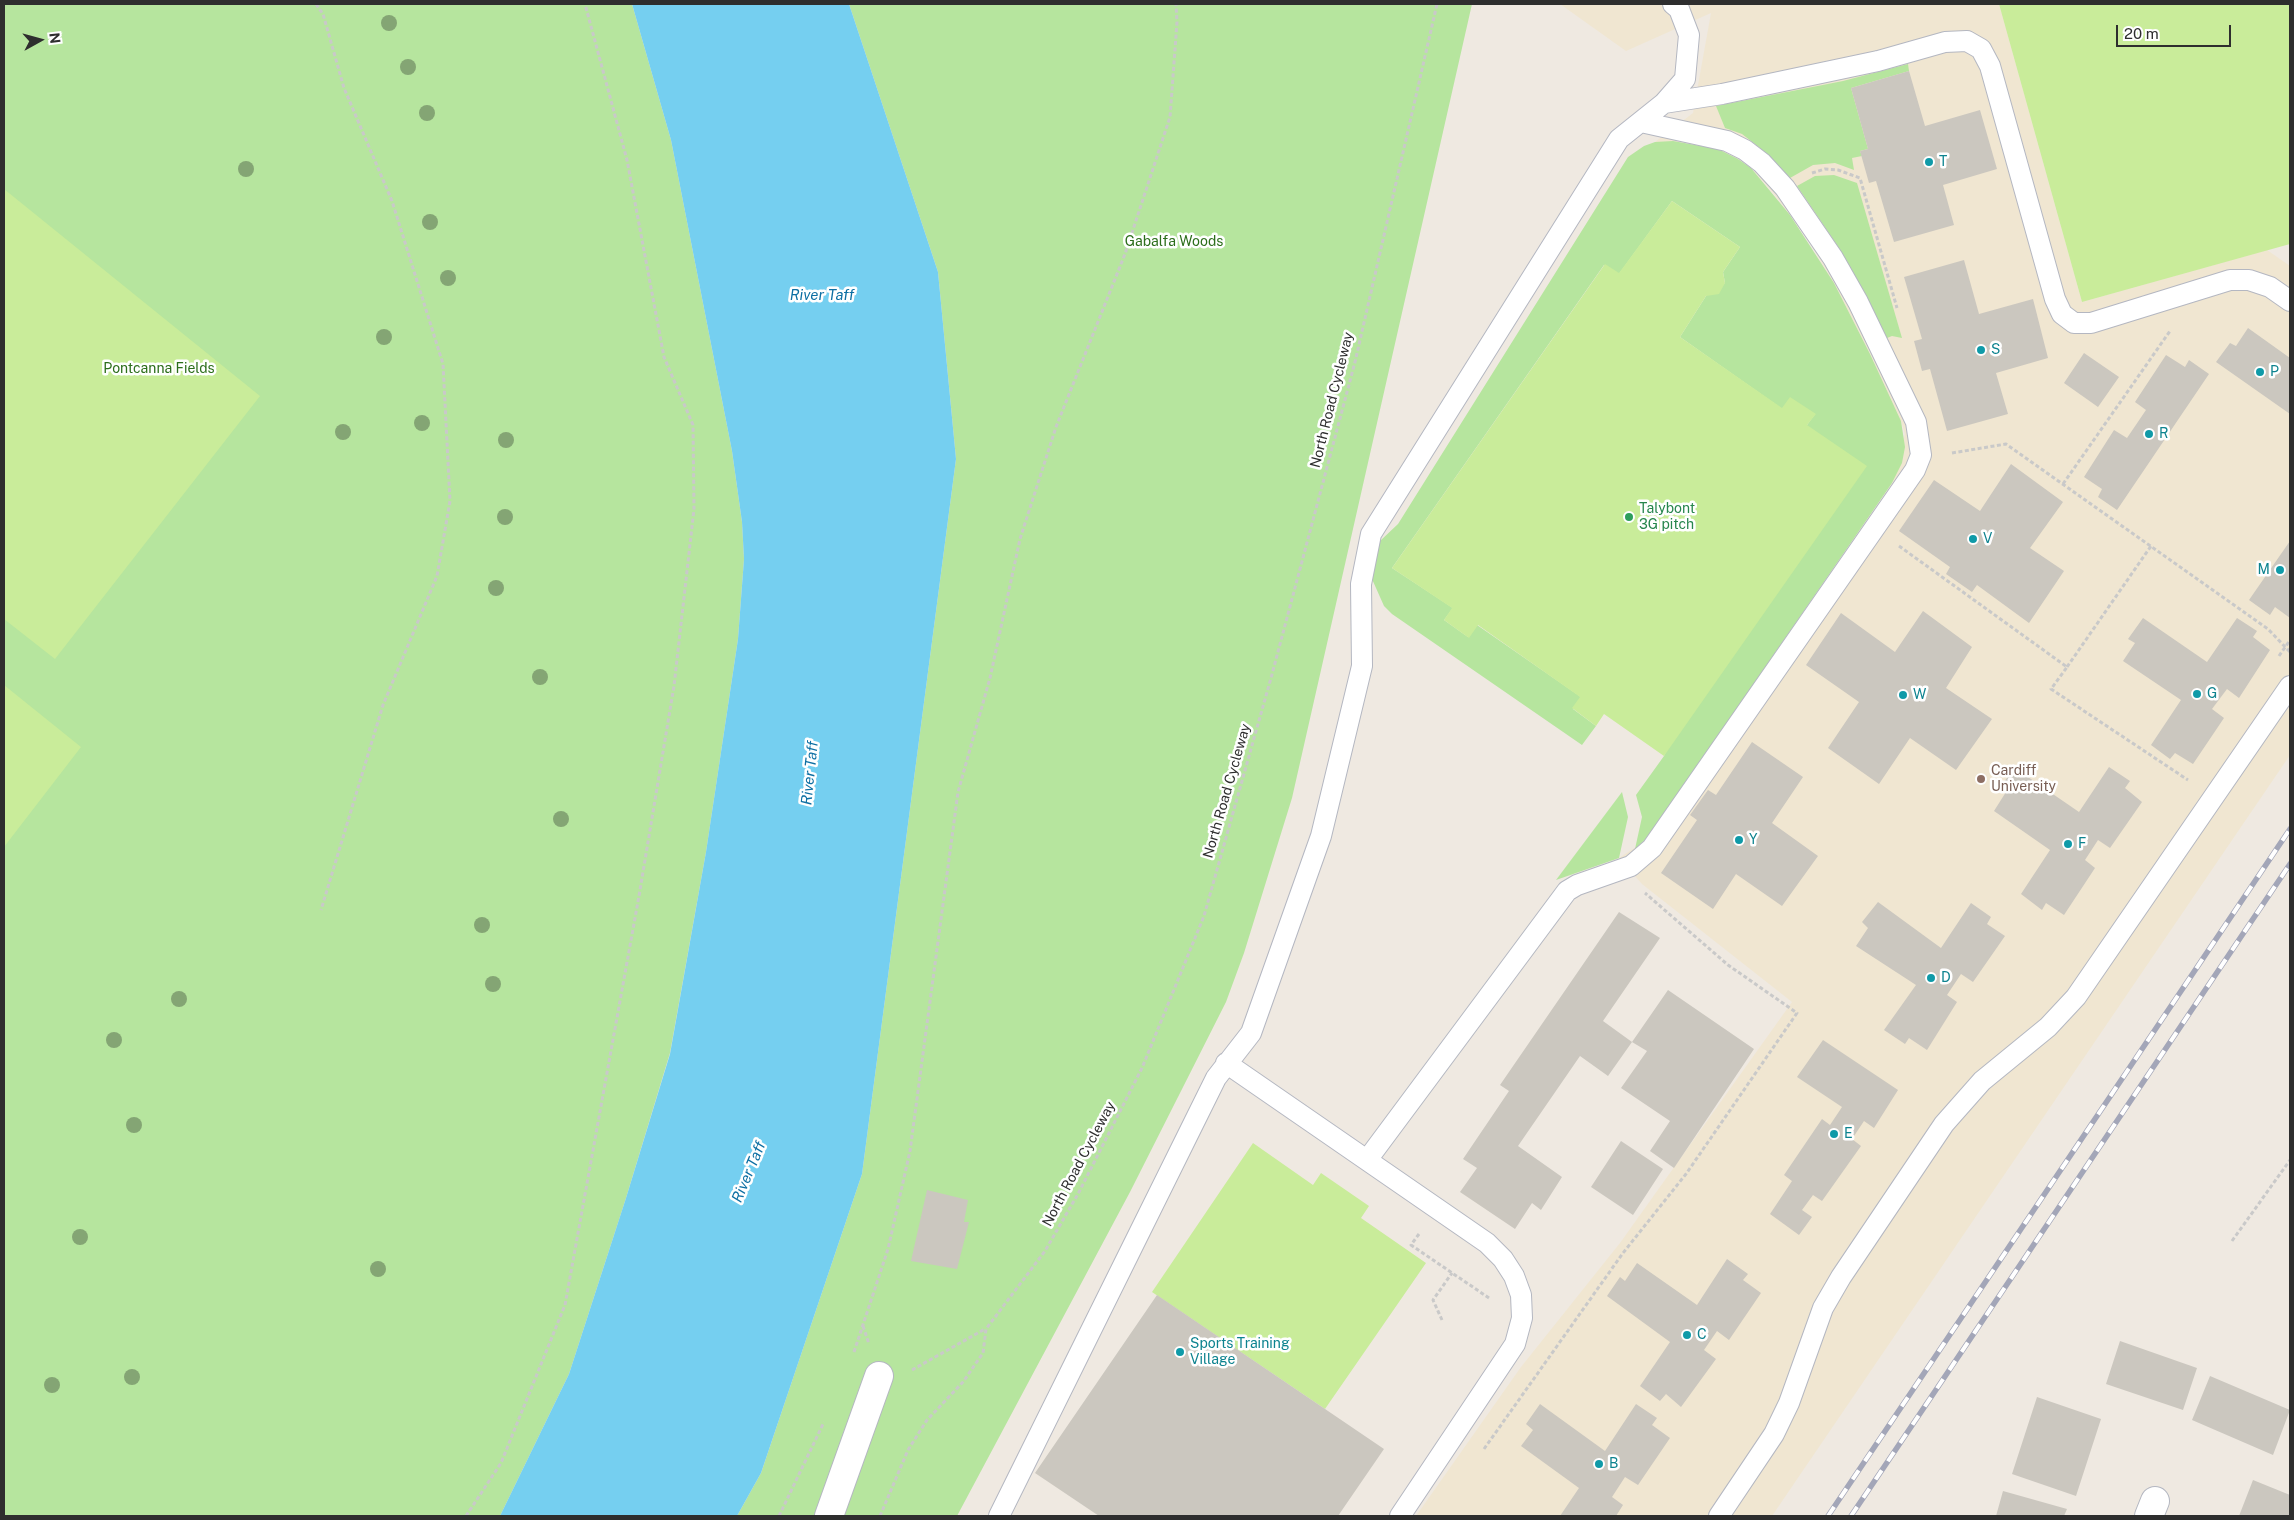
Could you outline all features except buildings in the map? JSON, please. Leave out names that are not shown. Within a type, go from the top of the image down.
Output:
[{"type":"street","points":[[829,1516],[879,1376]]},
{"type":"lane","points":[[1000,1516],[1216,1078],[1251,1033],[1321,836],[1362,666],[1360,584],[1371,534],[1614,147],[1626,133],[1664,103],[1685,78],[1689,35],[1679,9],[1673,4]]},
{"type":"lane","points":[[1664,103],[1722,94],[1869,63],[1945,42],[1967,41],[1981,49],[1990,66],[2055,299],[2062,314],[2074,323],[2091,323],[2230,280],[2249,280],[2270,287],[2290,301]]},
{"type":"lane","points":[[1366,1160],[1567,891],[1577,885],[1631,866],[1652,848],[1915,470],[1921,455],[1920,442],[1913,415],[1858,302],[1833,258],[1785,188],[1762,163],[1745,150],[1726,141],[1641,122]]},
{"type":"lane","points":[[1719,1516],[1774,1434],[1789,1403],[1823,1308],[1841,1277],[1944,1124],[1982,1081],[2048,1027],[2076,997],[2290,686]]},
{"type":"lane","points":[[1226,1063],[1487,1244],[1503,1259],[1514,1276],[1521,1295],[1522,1318],[1515,1344],[1400,1516]]},
{"type":"path","points":[[316,4],[323,14],[344,88],[392,200],[443,364],[450,501],[437,576],[383,706],[321,910]]},
{"type":"path","points":[[466,1516],[501,1464],[565,1305],[639,896],[674,686],[694,509],[693,425],[664,357],[627,160],[585,4]]},
{"type":"path","points":[[852,1359],[888,1249],[910,1151],[958,792],[990,678],[1020,539],[1056,428],[1125,254],[1170,118],[1177,22],[1176,4]]},
{"type":"path","name":"North Road Cycleway","points":[[880,1516],[908,1450],[927,1420],[963,1382],[983,1352],[986,1329],[1045,1251],[1078,1194],[1142,1068],[1204,916],[1271,678],[1355,362],[1437,4]]},
{"type":"path","points":[[2063,484],[2175,326]]},
{"type":"path","points":[[1950,453],[2006,444],[2268,629],[2290,652]]},
{"type":"path","points":[[1874,528],[2067,667]]},
{"type":"path","points":[[2152,546],[2051,689],[2193,783]]},
{"type":"path","points":[[1482,1452],[1623,1253],[1686,1174],[1797,1013],[1728,965],[1638,888]]},
{"type":"path","points":[[2232,1241],[2290,1160]]},
{"type":"path","points":[[1436,1209],[1410,1245],[1489,1298],[1494,1331],[1515,1344]]},
{"type":"path","points":[[1442,1320],[1433,1300],[1452,1273]]},
{"type":"path","points":[[879,1376],[899,1377],[986,1329]]},
{"type":"path","points":[[779,1516],[825,1420]]},
{"type":"shaded area","name":"Cardiff University","points":[[1560,4],[1999,4],[2082,302],[2267,250],[2290,266],[2290,755],[1772,1516],[1416,1516],[1521,1367],[1620,1243],[1792,1002],[1642,884],[1619,858],[1642,843],[1671,804],[1892,483],[1905,434],[1901,421],[1870,354],[1834,283],[1808,240],[1775,195],[1751,168],[1738,159],[1689,143],[1655,142],[1693,113],[1711,13],[1626,51]]},
{"type":"green space","name":"Pontcanna Fields","points":[[4,4],[632,4],[671,140],[732,451],[742,522],[744,559],[738,639],[706,852],[670,1053],[626,1198],[569,1374],[500,1516],[4,1516]]},
{"type":"green space","name":"Gabalfa Woods","points":[[849,4],[1472,4],[1292,798],[1244,953],[1226,1002],[1130,1192],[957,1516],[737,1516],[761,1473],[862,1174],[956,459],[938,272]]},
{"type":"green space","points":[[1999,4],[2290,4],[2290,244],[2082,302]]},
{"type":"green space","points":[[1908,64],[1909,71],[1851,88],[1868,149],[1860,151],[1862,156],[1852,158],[1854,170],[1835,163],[1813,165],[1790,178],[1760,148],[1742,134],[1725,128],[1716,106],[1843,81]]},
{"type":"green space","points":[[1673,141],[1718,149],[1738,159],[1751,168],[1790,215],[1834,283],[1870,354],[1901,421],[1905,447],[1902,463],[1892,483],[1649,836],[1635,849],[1642,817],[1636,795],[1664,756],[1807,425],[1815,414],[1782,409],[1680,337],[1706,296],[1725,283],[1723,272],[1740,247],[1672,201],[1619,274],[1604,265],[1392,568],[1453,608],[1444,620],[1468,637],[1477,625],[1581,697],[1573,709],[1596,726],[1582,745],[1392,614],[1384,606],[1372,579],[1380,541],[1398,524],[1628,157],[1644,146],[1655,142]]},
{"type":"green space","points":[[1834,175],[1857,183],[1902,338],[1892,336],[1887,338],[1837,245],[1797,186],[1815,176]]},
{"type":"green space","name":"Pontcanna Fields","points":[[4,189],[260,396],[55,659],[4,619]]},
{"type":"green space","name":"Talybont 3G pitch","points":[[1672,201],[1740,247],[1723,272],[1725,283],[1719,294],[1706,296],[1680,337],[1782,408],[1790,397],[1816,414],[1807,425],[1867,466],[1664,756],[1604,714],[1596,726],[1572,708],[1580,697],[1478,625],[1469,638],[1444,620],[1452,608],[1392,568],[1605,264],[1619,273]]},
{"type":"green space","points":[[4,685],[81,747],[4,847]]},
{"type":"green space","points":[[1622,792],[1628,817],[1619,858],[1556,880]]},
{"type":"green space","points":[[1253,1143],[1313,1185],[1321,1173],[1369,1206],[1361,1218],[1426,1263],[1325,1409],[1152,1292]]},
{"type":"water","name":"River Taff","points":[[632,4],[849,4],[938,272],[956,459],[862,1174],[761,1473],[737,1516],[500,1516],[569,1374],[670,1054],[706,852],[738,639],[744,559],[742,522],[732,451],[671,140]]},
{"type":"railway","points":[[1828,1516],[2290,829]]},
{"type":"railway","points":[[1851,1516],[2290,864]]},
{"type":"place","name":"T","points":[[1929,162]]},
{"type":"place","name":"S","points":[[1981,350]]},
{"type":"place","name":"P","points":[[2260,372]]},
{"type":"place","name":"R","points":[[2149,434]]},
{"type":"place","name":"Talybont 3G pitch","points":[[1629,517]]},
{"type":"place","name":"V","points":[[1973,539]]},
{"type":"place","name":"M","points":[[2280,570]]},
{"type":"place","name":"G","points":[[2197,694]]},
{"type":"place","name":"W","points":[[1903,695]]},
{"type":"place","name":"Cardiff University","points":[[1981,779]]},
{"type":"place","name":"Y","points":[[1739,840]]},
{"type":"place","name":"F","points":[[2068,844]]},
{"type":"place","name":"D","points":[[1931,978]]},
{"type":"place","name":"E","points":[[1834,1134]]},
{"type":"place","name":"C","points":[[1687,1335]]},
{"type":"place","name":"Sports Training Village","points":[[1180,1352]]},
{"type":"place","name":"B","points":[[1599,1464]]}]
